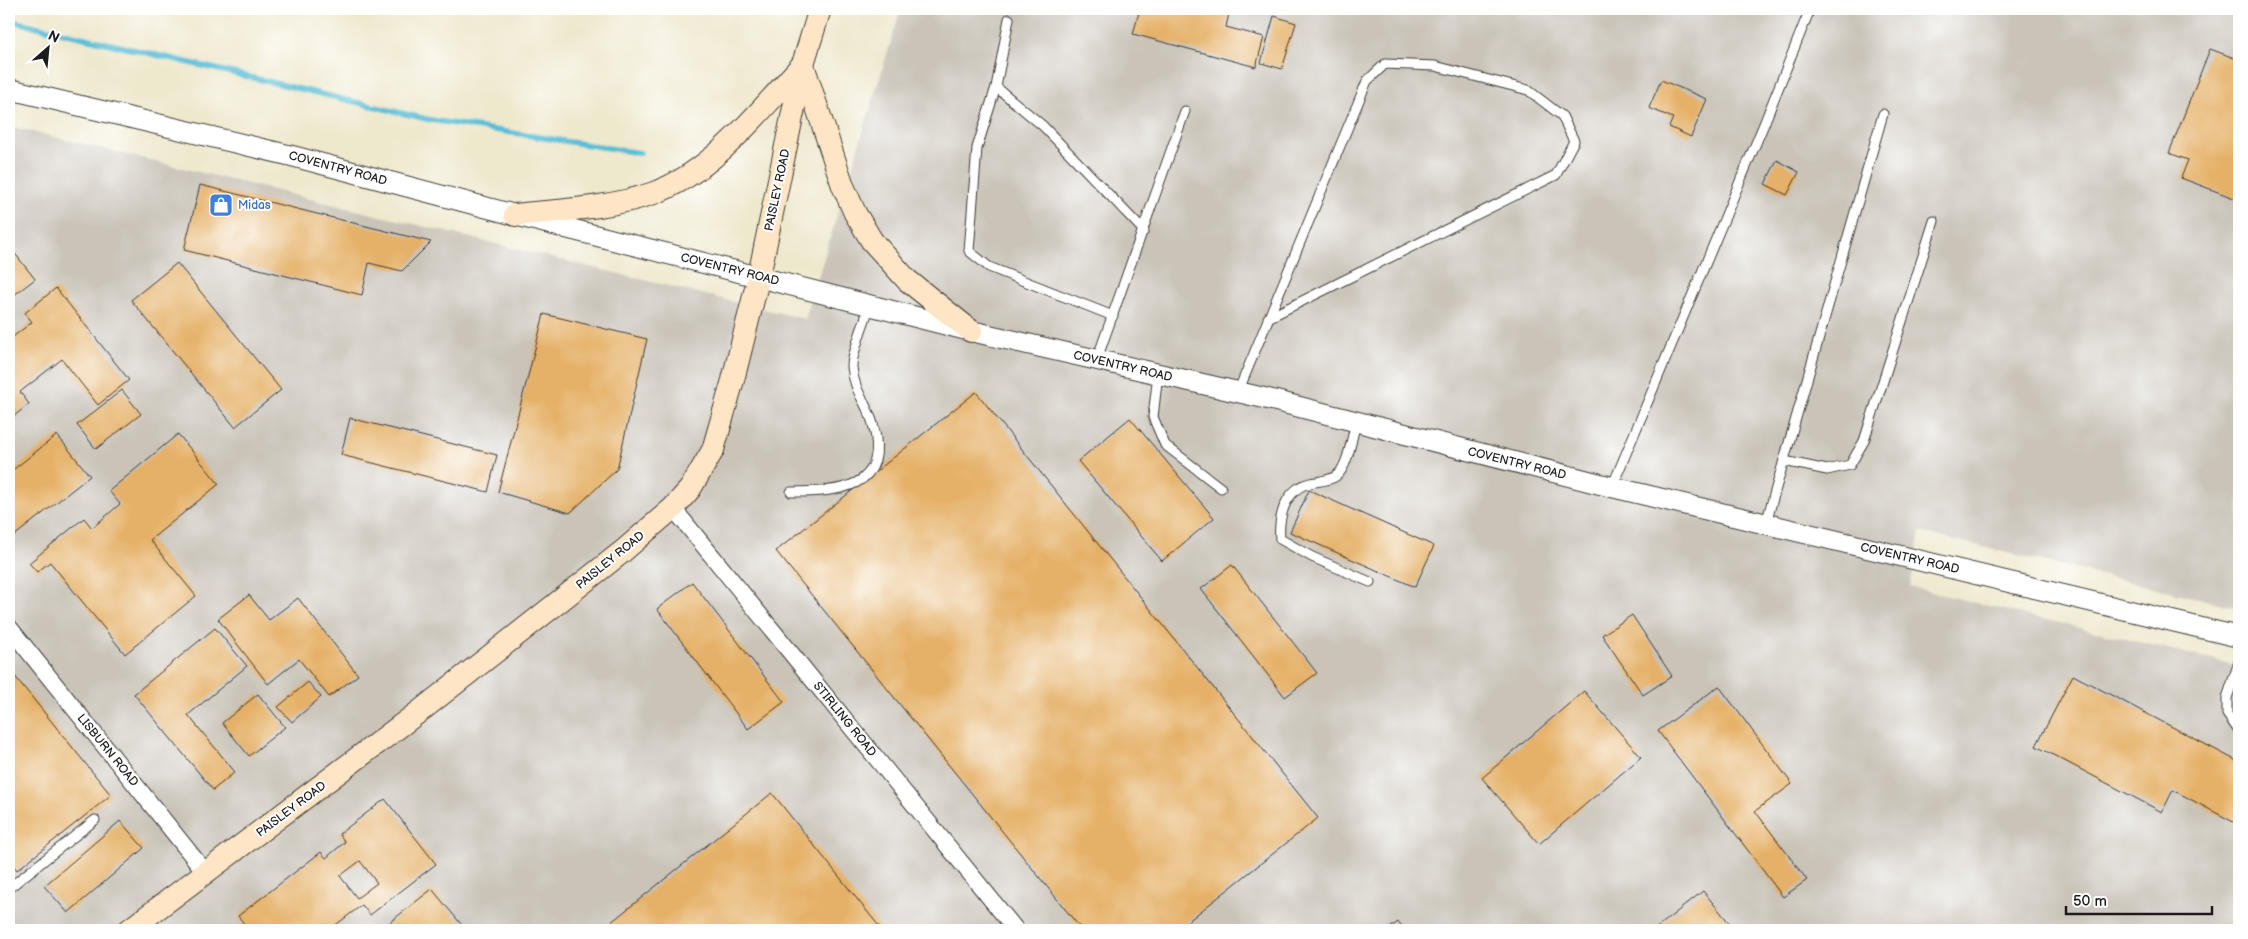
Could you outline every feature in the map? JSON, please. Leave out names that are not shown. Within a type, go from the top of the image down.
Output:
[{"type":"main road","name":"PAISLEY ROAD","points":[[129,930],[424,708],[622,552],[673,508],[690,489],[713,450],[759,276],[803,64],[820,9]]},
{"type":"main road","points":[[516,215],[621,202],[655,192],[682,178],[717,155],[803,64],[843,186],[855,213],[872,241],[907,280],[971,331]]},
{"type":"street","name":"COVENTRY ROAD","points":[[9,89],[292,156],[971,331],[1238,392],[1612,487],[2239,637]]},
{"type":"street","name":"STIRLING ROAD","points":[[673,508],[1016,930]]},
{"type":"street","name":"LISBURN ROAD","points":[[9,627],[206,873]]},
{"type":"lane","points":[[1612,487],[1764,124],[1810,9]]},
{"type":"lane","points":[[1009,19],[996,87],[977,148],[969,251],[990,267],[1113,316]]},
{"type":"lane","points":[[1238,392],[1268,318],[1367,81],[1385,64],[1435,66],[1528,90],[1562,116],[1574,141],[1556,175],[1268,318]]},
{"type":"lane","points":[[996,87],[1043,126],[1144,231]]},
{"type":"lane","points":[[1097,359],[1185,111]]},
{"type":"lane","points":[[1766,524],[1882,114]]},
{"type":"lane","points":[[1784,461],[1828,470],[1850,465],[1864,441],[1934,221]]},
{"type":"lane","points":[[791,492],[826,492],[851,486],[863,479],[875,462],[876,450],[873,424],[856,391],[852,365],[870,304]]},
{"type":"lane","points":[[1158,374],[1153,417],[1165,445],[1221,488]]},
{"type":"lane","points":[[1356,422],[1344,467],[1329,480],[1309,483],[1295,489],[1285,504],[1278,525],[1280,539],[1312,557],[1370,582]]},
{"type":"lane","points":[[2239,662],[2227,698],[2227,714],[2239,731]]},
{"type":"lane","points":[[9,888],[95,820]]},
{"type":"shaded area","points":[[901,9],[2239,9],[2239,608],[1920,532],[1910,587],[2239,666],[2239,930],[9,930],[9,126],[805,319]]},
{"type":"building","points":[[1140,9],[1230,9],[1226,27],[1264,37],[1256,67],[1133,34]]},
{"type":"building","points":[[1274,16],[1296,23],[1282,69],[1261,63]]},
{"type":"building","points":[[2210,49],[2237,59],[2239,53],[2239,200],[2181,178],[2188,160],[2169,153]]},
{"type":"building","points":[[1661,80],[1707,99],[1691,137],[1669,127],[1673,118],[1649,108]]},
{"type":"building","points":[[1777,160],[1799,172],[1787,195],[1765,184]]},
{"type":"building","points":[[200,185],[431,242],[402,271],[369,263],[362,295],[184,250]]},
{"type":"building","points":[[9,246],[35,279],[9,299]]},
{"type":"building","points":[[177,263],[281,390],[235,427],[131,300]]},
{"type":"building","points":[[56,288],[129,380],[98,405],[62,359],[20,392],[29,404],[9,420],[9,340],[32,322],[25,313]]},
{"type":"building","points":[[544,314],[647,339],[617,469],[570,513],[498,492]]},
{"type":"building","points":[[122,390],[141,414],[96,449],[77,425]]},
{"type":"building","points":[[976,392],[1318,818],[1177,930],[1082,930],[776,551]]},
{"type":"building","points":[[350,418],[497,455],[488,492],[341,455]]},
{"type":"building","points":[[1130,418],[1214,518],[1162,561],[1078,461]]},
{"type":"building","points":[[178,434],[219,484],[150,540],[196,596],[125,654],[50,562],[37,572],[29,563],[84,518],[92,528],[120,504],[109,491]]},
{"type":"building","points":[[57,435],[90,476],[9,540],[9,473]]},
{"type":"building","points":[[1309,490],[1434,546],[1415,587],[1290,532]]},
{"type":"building","points":[[1232,565],[1317,673],[1285,697],[1201,589]]},
{"type":"building","points":[[692,582],[784,702],[748,729],[657,609]]},
{"type":"building","points":[[249,595],[269,620],[298,598],[358,675],[329,697],[299,659],[268,684],[218,619]]},
{"type":"building","points":[[1632,615],[1672,676],[1643,695],[1602,635]]},
{"type":"building","points":[[215,628],[247,666],[188,715],[235,772],[213,790],[134,694]]},
{"type":"building","points":[[9,669],[111,795],[17,870],[9,860]]},
{"type":"building","points":[[2073,675],[2239,762],[2239,825],[2173,790],[2162,812],[2036,746]]},
{"type":"building","points":[[308,682],[321,697],[292,722],[278,707]]},
{"type":"building","points":[[1719,686],[1792,784],[1755,811],[1807,880],[1783,897],[1658,731]]},
{"type":"building","points":[[1584,691],[1641,757],[1539,844],[1482,778]]},
{"type":"building","points":[[258,694],[285,727],[249,756],[222,723]]},
{"type":"building","points":[[772,793],[882,930],[616,930],[610,923]]},
{"type":"building","points":[[385,799],[436,864],[370,915],[362,905],[329,930],[249,930],[238,916],[321,852],[326,858],[345,842],[339,834]],"holes":[[[360,861],[377,883],[357,898],[340,876]]]},
{"type":"building","points":[[120,821],[144,848],[68,913],[44,886]]},
{"type":"building","points":[[432,889],[466,930],[380,930]]},
{"type":"building","points":[[1703,891],[1735,930],[1654,930]]},
{"type":"building","points":[[1398,922],[1404,930],[1387,930]]},
{"type":"waterway","points":[[9,20],[431,120],[640,153]]},
{"type":"place","name":"Midas","points":[[221,205]]}]
